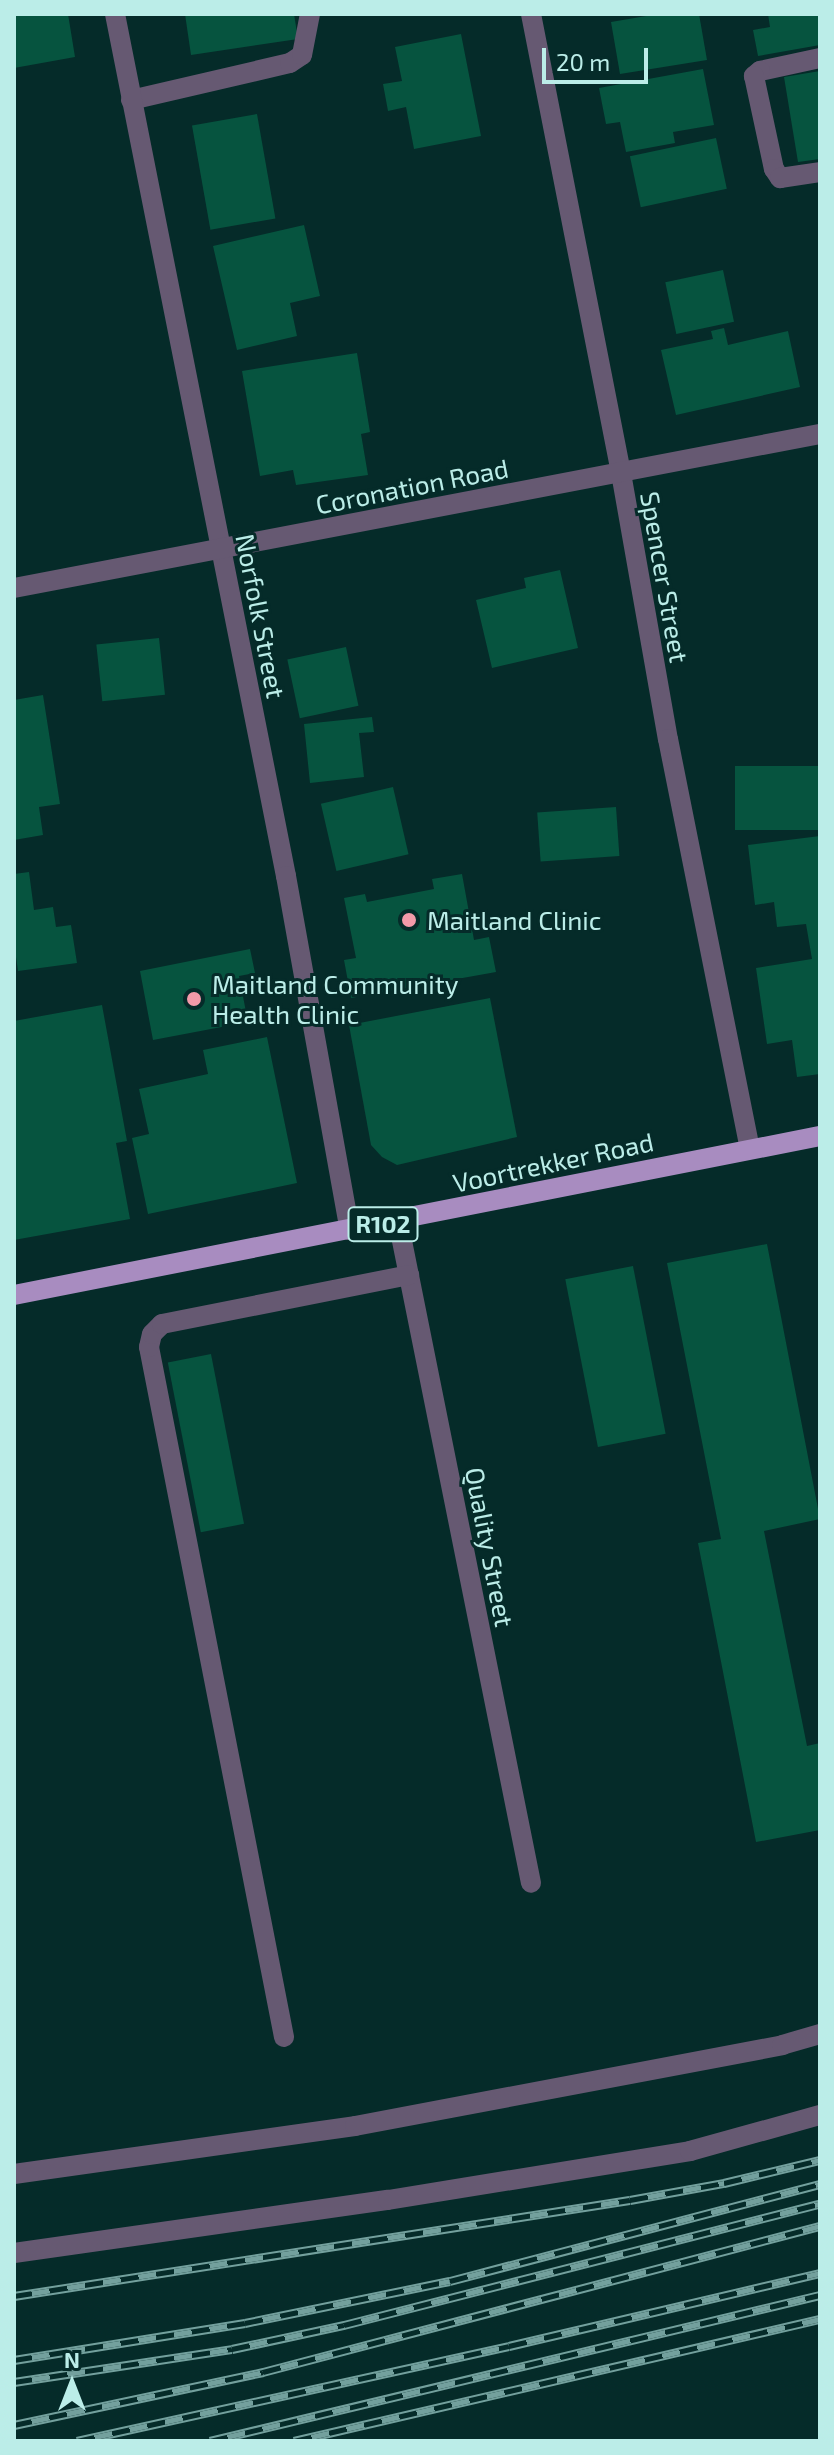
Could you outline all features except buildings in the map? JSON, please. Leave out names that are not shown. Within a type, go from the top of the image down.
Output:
[{"type":"main road","name":"Voortrekker Road","points":[[14,1295],[820,1136]]},
{"type":"street","name":"Norfolk Street","points":[[115,14],[221,549],[350,1230]]},
{"type":"street","points":[[131,100],[290,63],[302,55],[310,14]]},
{"type":"street","name":"Spencer Street","points":[[531,14],[621,473],[668,739],[750,1148]]},
{"type":"street","points":[[820,58],[760,71],[754,76],[774,169],[780,178],[820,172]]},
{"type":"street","name":"Coronation Road","points":[[14,588],[820,434]]},
{"type":"street","name":"Quality Street","points":[[398,1221],[531,1883]]},
{"type":"street","points":[[284,2037],[149,1347],[152,1334],[162,1324],[409,1275]]},
{"type":"street","points":[[14,2174],[355,2126],[767,2048],[820,2034]]},
{"type":"street","points":[[14,2253],[388,2200],[675,2154],[820,2115]]},
{"type":"railway","points":[[14,2296],[630,2200],[724,2183],[820,2160]]},
{"type":"railway","points":[[14,2360],[245,2323],[450,2281],[820,2184]]},
{"type":"railway","points":[[14,2382],[232,2349],[344,2325],[820,2204]]},
{"type":"railway","points":[[14,2425],[263,2372],[820,2226]]},
{"type":"railway","points":[[77,2441],[509,2346],[820,2273]]},
{"type":"railway","points":[[210,2441],[820,2295]]},
{"type":"railway","points":[[294,2441],[820,2319]]},
{"type":"place","name":"Maitland Clinic","points":[[409,920]]},
{"type":"place","name":"Maitland Community Health Clinic","points":[[194,999]]}]
